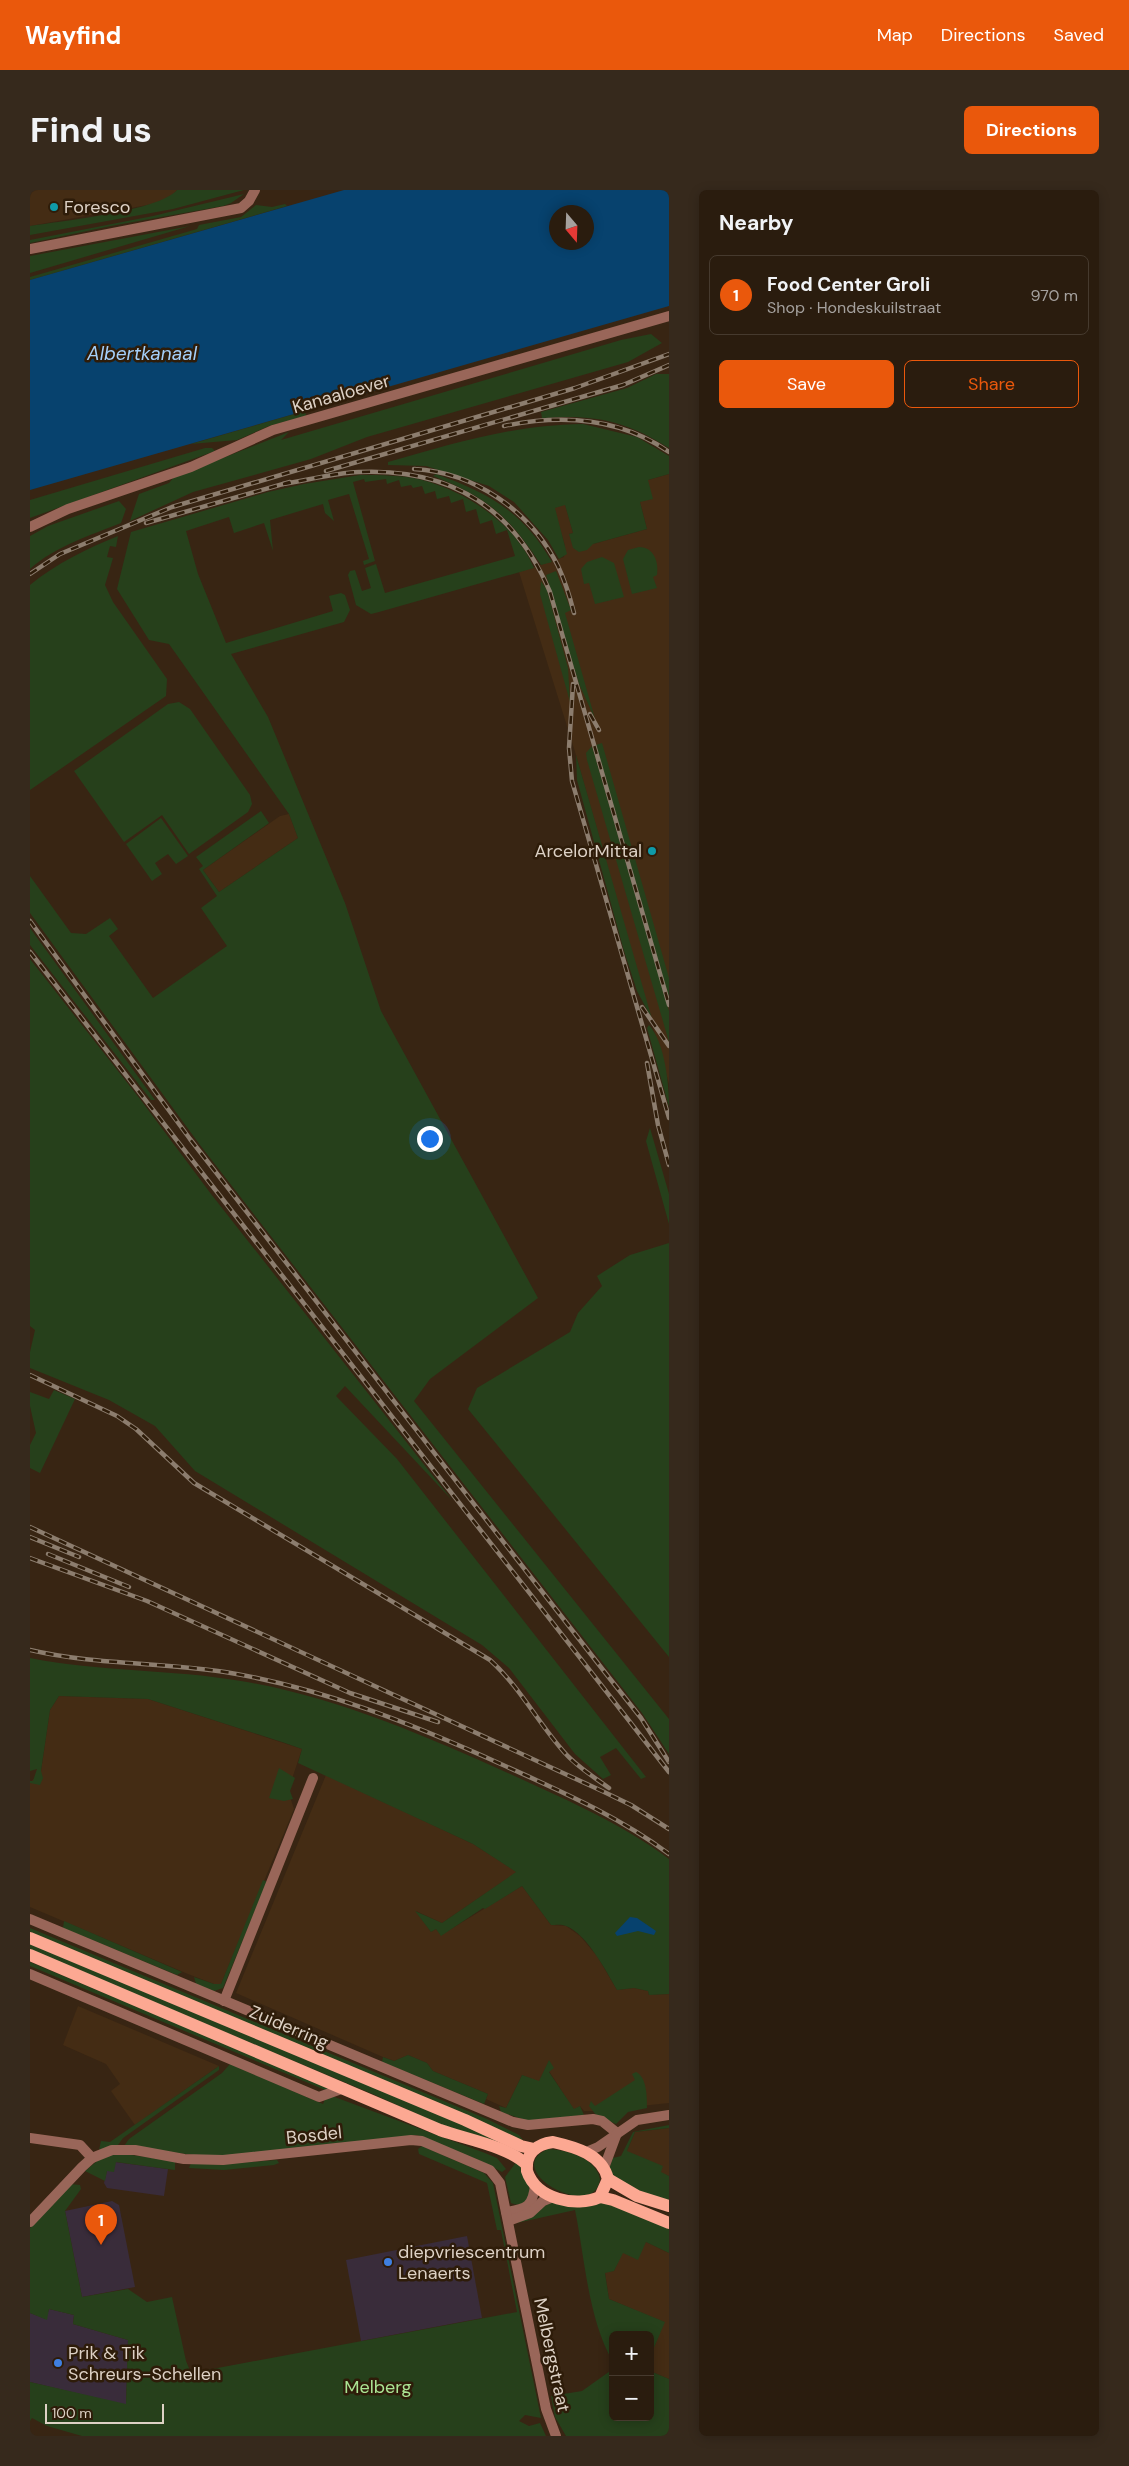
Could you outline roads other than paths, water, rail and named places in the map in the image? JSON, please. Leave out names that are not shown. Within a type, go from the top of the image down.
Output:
[{"type":"main road","name":"Zuiderring","points":[[30,1938],[465,2120],[521,2146],[534,2149]]},
{"type":"main road","name":"Zuiderring","points":[[30,1955],[440,2130],[494,2148],[516,2158],[526,2166]]},
{"type":"main road","points":[[669,2206],[637,2196],[606,2174],[586,2152],[553,2142],[545,2143],[534,2149],[526,2166],[528,2176],[535,2184],[553,2197],[578,2202],[590,2202],[600,2197],[613,2200],[669,2223]]},
{"type":"main road","points":[[600,2197],[606,2174]]},
{"type":"street","points":[[30,249],[240,208],[249,201],[255,190]]},
{"type":"street","name":"Kanaaloever","points":[[30,526],[68,509],[191,466],[274,430],[669,316]]},
{"type":"street","points":[[224,2001],[313,1778]]},
{"type":"street","name":"Zuiderring","points":[[30,1919],[513,2122],[528,2126],[594,2119],[602,2121],[617,2133]]},
{"type":"street","points":[[30,1974],[319,2097],[344,2088]]},
{"type":"street","points":[[586,2152],[598,2147],[638,2120],[669,2115]]},
{"type":"street","points":[[606,2174],[617,2133]]},
{"type":"street","points":[[30,2138],[80,2145],[92,2158],[65,2183],[30,2222]]},
{"type":"street","name":"Bosdel","points":[[92,2158],[105,2152],[119,2149],[184,2159],[223,2160],[417,2140],[494,2173],[500,2183],[507,2216]]},
{"type":"street","points":[[507,2216],[526,2207],[532,2201],[535,2184]]},
{"type":"street","points":[[507,2216],[530,2213],[544,2201],[553,2197]]},
{"type":"street","name":"Melbergstraat","points":[[507,2216],[546,2409],[556,2436]]},
{"type":"water","name":"Albertkanaal","points":[[344,190],[669,190],[669,306],[30,490],[30,280]]},
{"type":"water","points":[[630,1917],[637,1918],[656,1931],[654,1935],[638,1931],[617,1936],[615,1933]]},
{"type":"railway","points":[[30,574],[60,554],[172,507],[575,388],[669,354]]},
{"type":"railway","points":[[326,471],[623,385],[669,365]]},
{"type":"railway","points":[[504,426],[547,420],[590,421],[630,431],[650,440],[669,452]]},
{"type":"railway","points":[[414,469],[437,472],[458,478],[499,498],[517,512],[547,546],[558,566],[574,613]]},
{"type":"railway","points":[[283,484],[359,472],[392,473],[422,477],[450,486],[475,499],[498,516],[518,537],[535,562],[550,592],[669,1005]]},
{"type":"railway","points":[[146,523],[290,482]]},
{"type":"railway","points":[[573,684],[569,748],[572,781],[669,1118]]},
{"type":"railway","points":[[590,714],[599,730]]},
{"type":"railway","points":[[30,921],[190,1139],[641,1718],[669,1762]]},
{"type":"railway","points":[[30,952],[669,1772]]},
{"type":"railway","points":[[642,1007],[669,1046]]},
{"type":"railway","points":[[647,1063],[658,1125],[669,1165]]},
{"type":"railway","points":[[30,1375],[117,1416],[136,1429],[194,1483],[490,1660],[520,1693],[564,1752],[580,1767],[609,1788]]},
{"type":"railway","points":[[30,1527],[602,1791],[631,1805],[669,1829]]},
{"type":"railway","points":[[30,1537],[79,1557]]},
{"type":"railway","points":[[48,1554],[129,1587]]},
{"type":"railway","points":[[30,1558],[147,1601],[350,1693],[438,1722]]},
{"type":"railway","points":[[30,1650],[103,1661],[176,1666],[225,1672],[297,1688],[367,1709],[435,1735],[588,1805],[650,1840],[669,1854]]},
{"type":"place","name":"Foresco","points":[[54,207]]},
{"type":"place","name":"ArcelorMittal","points":[[652,851]]},
{"type":"place","name":"Food Center Groli","points":[[101,2245]]},
{"type":"place","name":"diepvriescentrum Lenaerts","points":[[388,2262]]},
{"type":"place","name":"Prik & Tik Schreurs-Schellen","points":[[58,2363]]},
{"type":"park label","name":"Melberg","points":[[378,2387]]}]
